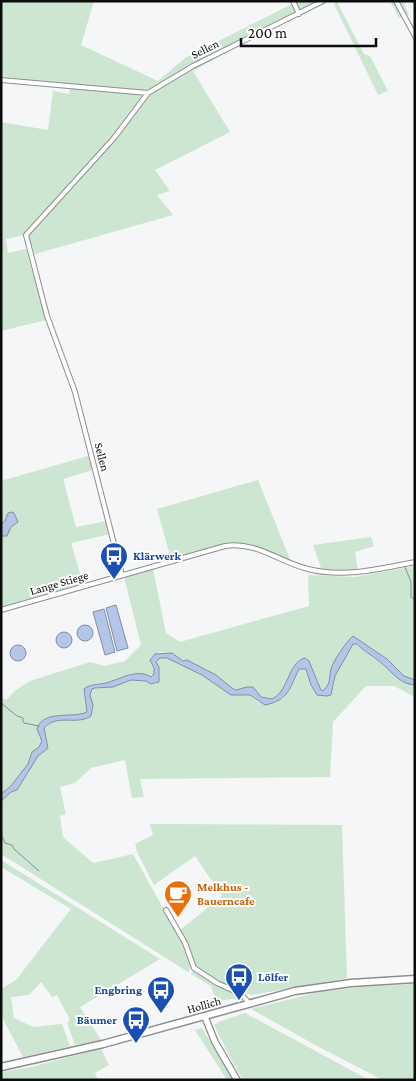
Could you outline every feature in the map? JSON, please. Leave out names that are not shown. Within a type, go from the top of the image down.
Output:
[{"type":"main road","name":"Hollich","points":[[1,1067],[103,1044],[249,1003],[315,988],[351,983],[415,979]]},
{"type":"main road","points":[[205,1016],[215,1042],[237,1080]]},
{"type":"street","points":[[293,1],[299,14]]},
{"type":"street","name":"Sellen","points":[[122,575],[74,392],[47,316],[26,235],[114,138],[148,93],[193,66],[323,1]]},
{"type":"street","points":[[396,1],[415,36]]},
{"type":"street","points":[[1,80],[148,93]]},
{"type":"street","points":[[122,575],[237,544],[250,546],[307,569],[323,572],[356,572],[415,562]]},
{"type":"street","name":"Lange Stiege","points":[[1,610],[122,575]]},
{"type":"street","points":[[166,910],[185,943],[194,968],[217,983],[242,994],[249,1003]]},
{"type":"green space","points":[[1,1],[94,1],[81,45],[158,81],[185,58],[292,4],[295,14],[193,71],[230,132],[155,170],[170,191],[157,195],[173,215],[35,254],[28,236],[82,177],[79,173],[23,235],[6,239],[8,253],[26,249],[46,320],[1,331],[1,122],[48,130],[53,91],[69,94],[70,89],[1,80]]},
{"type":"green space","points":[[295,1],[320,1],[300,11]]},
{"type":"green space","points":[[390,1],[403,1],[409,15],[399,18]]},
{"type":"green space","points":[[337,2],[364,54],[370,56],[388,91],[378,95],[334,4]]},
{"type":"green space","points":[[88,456],[93,470],[63,479],[76,527],[107,521],[110,534],[71,543],[83,583],[1,607],[1,481]]},
{"type":"green space","points":[[258,480],[292,564],[250,545],[229,543],[171,559],[157,509]]},
{"type":"green space","points":[[371,537],[374,546],[355,552],[358,570],[322,571],[313,545]]},
{"type":"green space","points":[[415,566],[415,680],[404,676],[387,659],[353,636],[335,661],[325,689],[322,691],[315,680],[313,671],[295,664],[281,693],[272,699],[261,697],[247,687],[241,690],[232,688],[216,675],[187,660],[183,661],[172,653],[159,652],[151,663],[154,668],[154,674],[151,677],[139,674],[128,675],[107,683],[93,684],[84,689],[87,712],[77,715],[62,715],[38,730],[42,741],[40,747],[32,752],[28,764],[10,787],[1,794],[1,697],[6,700],[16,690],[30,681],[90,662],[104,666],[125,661],[141,645],[124,577],[153,569],[166,633],[180,642],[309,606],[308,575],[355,577]]},
{"type":"green space","points":[[352,644],[357,644],[399,679],[415,685],[415,697],[394,686],[366,686],[333,722],[330,777],[140,779],[144,797],[132,798],[125,760],[91,768],[75,783],[60,787],[66,814],[60,816],[63,837],[93,863],[133,854],[183,944],[191,967],[188,972],[1,854],[1,801],[11,792],[17,790],[38,756],[47,748],[44,728],[60,719],[91,716],[90,696],[92,689],[113,687],[131,680],[156,684],[156,662],[160,658],[167,658],[202,675],[231,695],[250,695],[258,702],[283,699],[299,669],[306,669],[311,685],[317,695],[333,689],[335,676]]},
{"type":"green space","points":[[150,824],[342,825],[347,978],[252,995],[218,982],[196,966],[188,944],[180,930],[222,896],[195,856],[154,885],[135,844],[153,835]]},
{"type":"green space","points":[[1,860],[160,959],[80,1007],[101,1040],[75,1045],[67,1023],[70,1020],[57,995],[52,997],[41,982],[29,995],[11,997],[14,1018],[33,1027],[62,1024],[70,1046],[23,1057],[1,1015],[1,989],[16,980],[71,909],[1,867]]},
{"type":"green space","points":[[194,969],[239,995],[240,998],[216,1001],[211,986],[191,974]]},
{"type":"green space","points":[[415,984],[415,1080],[383,1080],[251,1009],[315,993],[360,987]]},
{"type":"green space","points":[[245,1013],[369,1080],[243,1080],[214,1025]]},
{"type":"green space","points":[[202,1028],[234,1080],[227,1080],[195,1030]]},
{"type":"green space","points":[[101,1049],[109,1065],[95,1073],[98,1080],[1,1080],[1,1072],[27,1068]]},
{"type":"water","points":[[8,513],[14,513],[18,522],[11,527],[7,536],[1,536],[1,524],[5,521]]},
{"type":"water","points":[[116,605],[128,648],[117,651],[106,608]]},
{"type":"water","points":[[104,609],[115,652],[105,655],[93,612]]},
{"type":"water","points":[[82,625],[88,625],[93,630],[91,639],[82,641],[77,636],[77,630]]},
{"type":"water","points":[[61,632],[67,632],[72,637],[70,646],[61,648],[56,643],[56,637]]},
{"type":"water","points":[[353,636],[387,659],[404,676],[415,680],[415,685],[399,679],[357,644],[353,644],[335,676],[331,695],[317,695],[311,685],[306,669],[299,669],[284,697],[265,705],[250,695],[231,695],[202,675],[167,658],[160,658],[156,662],[159,667],[159,682],[151,684],[146,681],[131,680],[113,687],[92,689],[90,695],[93,705],[91,716],[79,720],[55,721],[44,728],[48,748],[38,756],[17,790],[11,792],[1,801],[1,794],[10,787],[28,764],[32,752],[39,747],[42,741],[37,729],[40,723],[52,717],[87,712],[84,689],[90,686],[135,674],[151,677],[154,674],[154,668],[150,660],[155,654],[172,653],[183,661],[187,660],[216,675],[236,690],[253,687],[261,697],[272,699],[282,690],[295,665],[305,658],[309,661],[320,688],[322,691],[325,689],[334,661]]},
{"type":"water","points":[[15,645],[21,645],[26,650],[24,659],[15,661],[10,656],[10,650]]},
{"type":"waterway","points":[[405,567],[411,582],[411,597],[415,600]]},
{"type":"waterway","points":[[1,703],[17,716],[23,718],[24,723],[39,726]]},
{"type":"waterway","points":[[1,838],[3,838],[5,843],[12,845],[39,871]]},
{"type":"place","name":"Klärwerk","points":[[114,580]]},
{"type":"place","name":"Melkhus - Bauerncafe","points":[[178,918]]},
{"type":"place","name":"Lölfer","points":[[239,1001]]},
{"type":"place","name":"Engbring","points":[[161,1014]]},
{"type":"place","name":"Bäumer","points":[[136,1044]]}]
